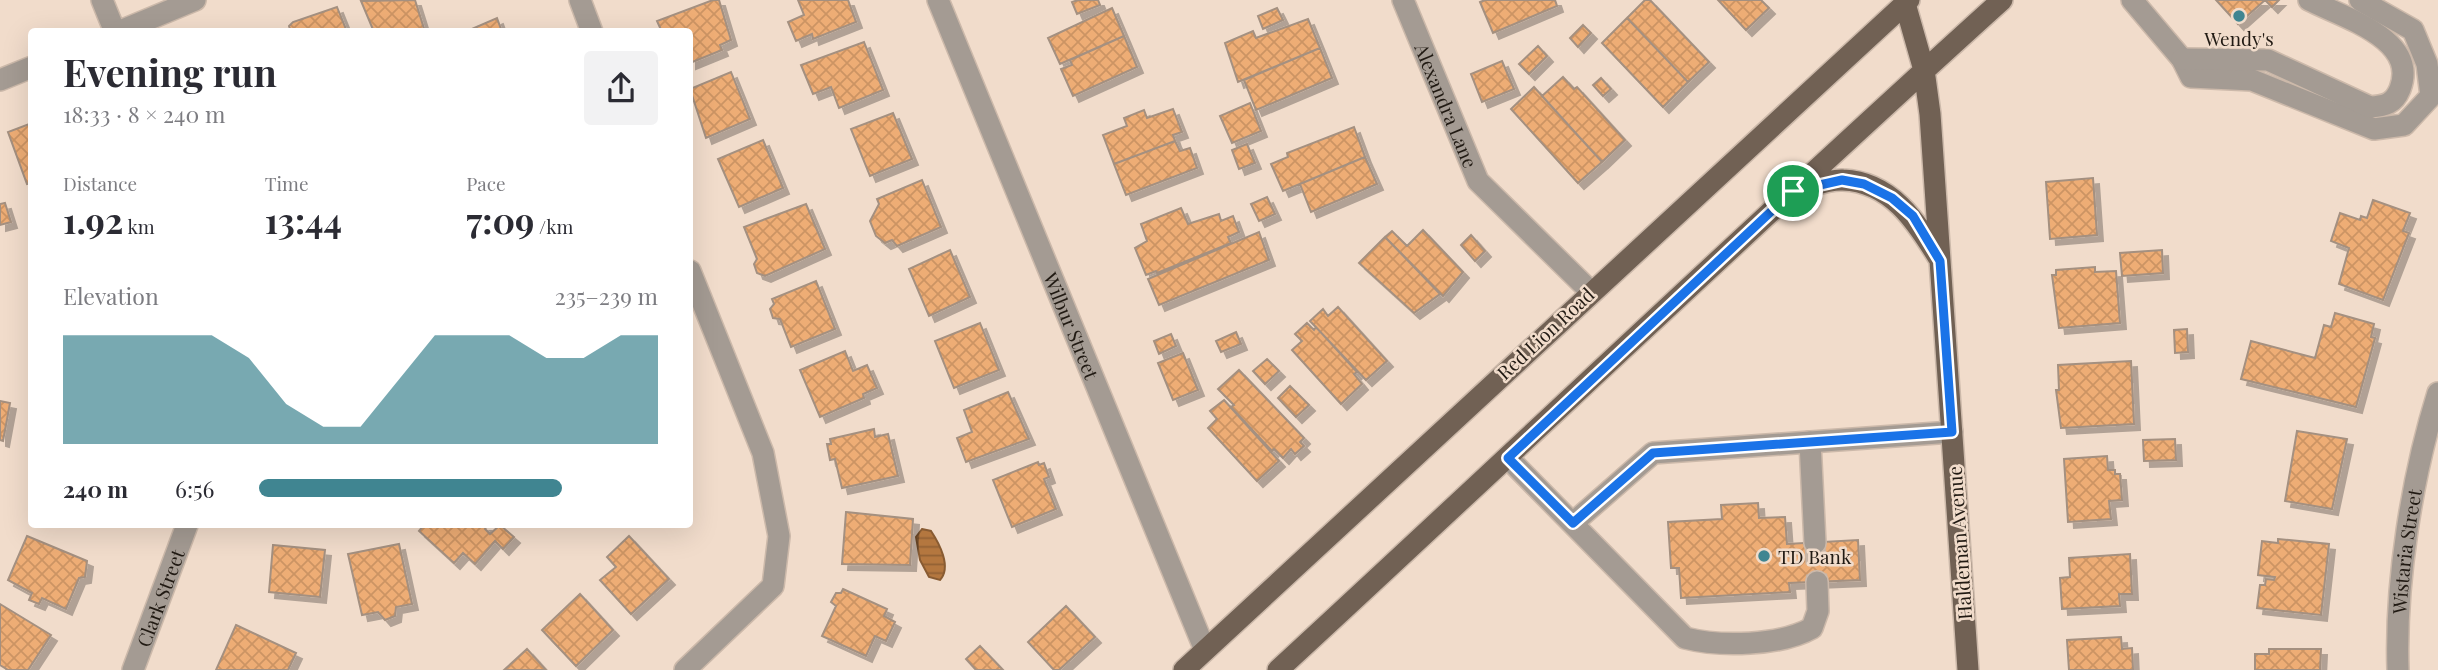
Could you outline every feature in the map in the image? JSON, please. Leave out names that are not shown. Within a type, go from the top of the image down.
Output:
[{"type":"main road","points":[[1278,670],[2002,0]]},
{"type":"main road","name":"Red Lion Road","points":[[1184,670],[1906,1]]},
{"type":"main road","name":"Haldeman Avenue","points":[[1906,1],[1924,70],[1968,670]]},
{"type":"main road","points":[[1793,191],[1842,180],[1868,185],[1892,198],[1913,216],[1940,261]]},
{"type":"street","points":[[102,0],[115,28]]},
{"type":"street","points":[[127,28],[195,0]]},
{"type":"street","points":[[580,0],[591,28]]},
{"type":"street","name":"Wilbur Street","points":[[938,0],[1205,650]]},
{"type":"street","name":"Alexandra Lane","points":[[1403,0],[1478,181],[1590,291]]},
{"type":"street","points":[[2132,0],[2182,59],[2191,77],[2252,80],[2374,129],[2404,125],[2434,95],[2427,64],[2413,30],[2360,0]]},
{"type":"street","points":[[2182,59],[2267,60],[2370,107],[2386,106],[2397,97],[2404,78],[2404,63],[2390,42],[2309,0]]},
{"type":"street","points":[[0,80],[28,69]]},
{"type":"street","points":[[685,670],[773,586],[779,536],[763,453],[693,278]]},
{"type":"street","name":"Wistaria Street","points":[[2399,670],[2403,571],[2415,495],[2438,393]]},
{"type":"street","points":[[1573,523],[1653,453],[1952,432]]},
{"type":"street","points":[[1810,442],[1815,543]]},
{"type":"street","points":[[1508,458],[1685,638],[1711,645],[1795,638],[1812,628],[1818,611],[1817,582]]},
{"type":"street","name":"Clark Street","points":[[133,670],[186,528]]},
{"type":"shaded area","points":[[922,529],[931,531],[943,555],[945,569],[940,580],[929,577],[920,560],[916,537]]},
{"type":"building","points":[[415,0],[424,28],[372,28],[361,1]]},
{"type":"building","points":[[719,0],[731,40],[720,45],[722,50],[693,62],[693,28],[660,28],[657,21]]},
{"type":"building","points":[[798,0],[848,0],[856,22],[813,39],[812,34],[796,41],[788,22],[804,15]]},
{"type":"building","points":[[1098,0],[1100,5],[1077,14],[1072,2]]},
{"type":"building","points":[[1555,0],[1557,6],[1493,33],[1480,2]]},
{"type":"building","points":[[1645,0],[1650,0],[1709,62],[1688,82],[1627,18]]},
{"type":"building","points":[[1718,0],[1761,0],[1769,8],[1746,30]]},
{"type":"building","name":"Wendy's","points":[[2216,0],[2265,0],[2238,24]]},
{"type":"building","points":[[2265,0],[2279,0],[2272,7]]},
{"type":"building","points":[[337,7],[345,28],[290,28],[293,22]]},
{"type":"building","points":[[1112,8],[1124,36],[1060,64],[1048,38]]},
{"type":"building","points":[[1277,8],[1283,20],[1263,29],[1258,16]]},
{"type":"building","points":[[497,18],[501,28],[474,28]]},
{"type":"building","points":[[1627,18],[1688,82],[1663,107],[1602,43]]},
{"type":"building","points":[[1308,19],[1320,48],[1238,82],[1225,43],[1253,31],[1256,38]]},
{"type":"building","points":[[1583,25],[1591,33],[1578,47],[1570,38]]},
{"type":"building","points":[[1124,36],[1137,67],[1073,96],[1061,69],[1072,65],[1070,60]]},
{"type":"building","points":[[864,42],[883,90],[839,108],[831,87],[813,94],[801,65]]},
{"type":"building","points":[[1538,46],[1547,56],[1529,74],[1519,64]]},
{"type":"building","points":[[1320,48],[1332,78],[1256,110],[1244,80]]},
{"type":"building","points":[[1502,61],[1514,89],[1482,102],[1471,74]]},
{"type":"building","points":[[731,72],[750,119],[706,138],[693,98],[693,88]]},
{"type":"building","points":[[1563,77],[1574,89],[1577,87],[1625,140],[1602,162],[1542,96]]},
{"type":"building","points":[[1601,78],[1611,89],[1603,96],[1593,85]]},
{"type":"building","points":[[1534,87],[1602,162],[1578,183],[1511,109]]},
{"type":"building","points":[[1250,103],[1261,131],[1232,143],[1220,116]]},
{"type":"building","points":[[1173,109],[1182,132],[1173,135],[1175,141],[1114,164],[1103,135],[1127,126],[1124,118],[1144,110],[1147,118]]},
{"type":"building","points":[[893,113],[912,159],[870,176],[851,129]]},
{"type":"building","points":[[28,124],[28,184],[27,184],[8,132]]},
{"type":"building","points":[[1354,127],[1365,157],[1283,191],[1271,164],[1288,157],[1287,153]]},
{"type":"building","points":[[763,140],[783,188],[739,207],[718,159]]},
{"type":"building","points":[[1175,141],[1180,151],[1190,148],[1197,168],[1126,195],[1114,164]]},
{"type":"building","points":[[1247,144],[1255,163],[1239,169],[1232,150]]},
{"type":"building","points":[[1365,157],[1377,184],[1311,212],[1300,184]]},
{"type":"building","points":[[2093,178],[2097,235],[2050,239],[2046,182]]},
{"type":"building","points":[[922,180],[941,227],[897,246],[892,240],[885,243],[876,236],[870,221],[879,204],[877,199]]},
{"type":"building","points":[[1267,197],[1275,214],[1259,221],[1251,204]]},
{"type":"building","points":[[2373,200],[2410,213],[2403,231],[2409,233],[2383,300],[2339,284],[2349,248],[2331,241],[2340,213],[2360,220],[2361,216],[2367,218]]},
{"type":"building","points":[[5,203],[11,222],[0,225],[0,204]]},
{"type":"building","points":[[806,204],[825,249],[765,276],[757,273],[754,264],[757,259],[744,227]]},
{"type":"building","points":[[1181,208],[1188,224],[1219,214],[1221,221],[1233,216],[1239,232],[1228,237],[1231,243],[1146,275],[1135,248],[1147,241],[1141,224]]},
{"type":"building","points":[[1423,230],[1463,272],[1443,296],[1385,237],[1392,231],[1407,246]]},
{"type":"building","points":[[1259,232],[1269,260],[1159,305],[1148,279]]},
{"type":"building","points":[[1471,235],[1485,251],[1475,261],[1461,245]]},
{"type":"building","points":[[1385,237],[1440,294],[1414,313],[1359,263]]},
{"type":"building","points":[[950,250],[970,297],[929,316],[909,269]]},
{"type":"building","points":[[2162,250],[2163,273],[2122,276],[2120,253]]},
{"type":"building","points":[[2095,267],[2095,272],[2116,271],[2120,323],[2059,328],[2052,275],[2056,275],[2056,270]]},
{"type":"building","points":[[816,281],[835,329],[791,347],[780,319],[773,318],[770,309],[774,304],[772,299]]},
{"type":"building","points":[[1338,307],[1387,361],[1366,380],[1310,321],[1323,309],[1328,316]]},
{"type":"building","points":[[2335,313],[2374,324],[2371,337],[2375,338],[2356,407],[2241,379],[2251,341],[2315,358],[2324,325],[2331,327]]},
{"type":"building","points":[[980,323],[999,370],[954,388],[935,341]]},
{"type":"building","points":[[1307,323],[1314,330],[1316,327],[1357,372],[1354,374],[1362,384],[1341,404],[1292,350],[1302,341],[1295,334]]},
{"type":"building","points":[[2187,329],[2188,352],[2175,353],[2174,330]]},
{"type":"building","points":[[1236,332],[1241,344],[1221,352],[1216,341]]},
{"type":"building","points":[[1171,334],[1176,346],[1159,354],[1154,341]]},
{"type":"building","points":[[845,351],[853,371],[867,365],[877,388],[863,394],[864,398],[820,417],[800,370]]},
{"type":"building","points":[[1183,353],[1198,390],[1173,400],[1158,363]]},
{"type":"building","points":[[1267,359],[1279,371],[1265,384],[1253,371]]},
{"type":"building","points":[[2131,361],[2134,424],[2061,428],[2056,390],[2059,390],[2058,365]]},
{"type":"building","points":[[1239,370],[1304,438],[1300,442],[1304,446],[1295,454],[1291,449],[1283,458],[1274,449],[1272,451],[1218,389]]},
{"type":"building","points":[[1290,386],[1309,405],[1296,417],[1278,398]]},
{"type":"building","points":[[1008,392],[1029,439],[966,462],[957,438],[972,432],[964,410]]},
{"type":"building","points":[[1224,400],[1279,461],[1257,481],[1208,428],[1217,419],[1210,411]]},
{"type":"building","points":[[0,401],[10,403],[3,441],[0,440]]},
{"type":"building","points":[[874,429],[875,437],[888,434],[898,476],[842,488],[835,459],[830,460],[827,444],[831,444],[830,439]]},
{"type":"building","points":[[2297,431],[2347,439],[2332,509],[2285,501]]},
{"type":"building","points":[[2175,439],[2176,460],[2144,461],[2143,440]]},
{"type":"building","points":[[2107,456],[2108,470],[2115,470],[2115,474],[2120,474],[2122,500],[2109,501],[2111,519],[2068,522],[2064,459]]},
{"type":"building","points":[[1038,462],[1039,465],[1044,463],[1049,477],[1044,479],[1056,509],[1012,527],[993,480]]},
{"type":"building","name":"TD Bank","points":[[1758,503],[1759,518],[1785,517],[1787,544],[1858,540],[1860,580],[1789,583],[1790,592],[1681,598],[1679,568],[1671,568],[1668,522],[1722,519],[1721,505]]},
{"type":"building","points":[[846,512],[913,519],[910,565],[842,564]]},
{"type":"building","points":[[422,528],[486,528],[490,534],[497,528],[504,528],[514,537],[503,549],[495,541],[475,564],[463,553],[454,563],[419,531]]},
{"type":"building","points":[[27,536],[87,561],[85,577],[79,578],[66,609],[42,598],[39,604],[29,600],[32,593],[8,580]]},
{"type":"building","points":[[629,536],[669,579],[631,614],[600,580],[616,567],[607,557]]},
{"type":"building","points":[[2278,539],[2329,544],[2321,615],[2257,608],[2260,585],[2265,585],[2266,579],[2274,580],[2275,577],[2258,575],[2262,541],[2278,543]]},
{"type":"building","points":[[399,544],[412,604],[396,607],[395,616],[385,620],[378,612],[362,615],[348,554]]},
{"type":"building","points":[[273,545],[325,550],[320,597],[269,592]]},
{"type":"building","points":[[2130,554],[2132,594],[2119,594],[2120,606],[2062,609],[2060,578],[2070,577],[2069,558]]},
{"type":"building","points":[[843,589],[887,609],[884,616],[895,622],[886,641],[875,636],[866,656],[822,636],[836,606],[831,602],[836,593],[841,593]]},
{"type":"building","points":[[580,594],[613,630],[576,666],[542,630]]},
{"type":"building","points":[[0,604],[51,635],[28,670],[8,670],[0,665]]},
{"type":"building","points":[[1066,606],[1095,637],[1059,670],[1054,670],[1028,642]]},
{"type":"building","points":[[236,625],[296,653],[288,670],[216,670]]},
{"type":"building","points":[[2121,637],[2122,649],[2132,648],[2133,670],[2069,670],[2067,640]]},
{"type":"building","points":[[980,646],[1003,670],[976,670],[966,659]]},
{"type":"building","points":[[527,649],[546,670],[504,670]]},
{"type":"building","points":[[2269,649],[2321,649],[2320,670],[2255,670],[2255,654],[2269,654]]},
{"type":"tunnel","points":[[1815,543],[1817,582]]},
{"type":"place","name":"Wendy's","points":[[2239,16]]},
{"type":"place","name":"TD Bank","points":[[1764,556]]},
{"type":"route","points":[[1842,180],[1864,184],[1892,198],[1913,216],[1940,261],[1952,432],[1653,453],[1573,523],[1508,458],[1793,191],[1842,180]]}]
